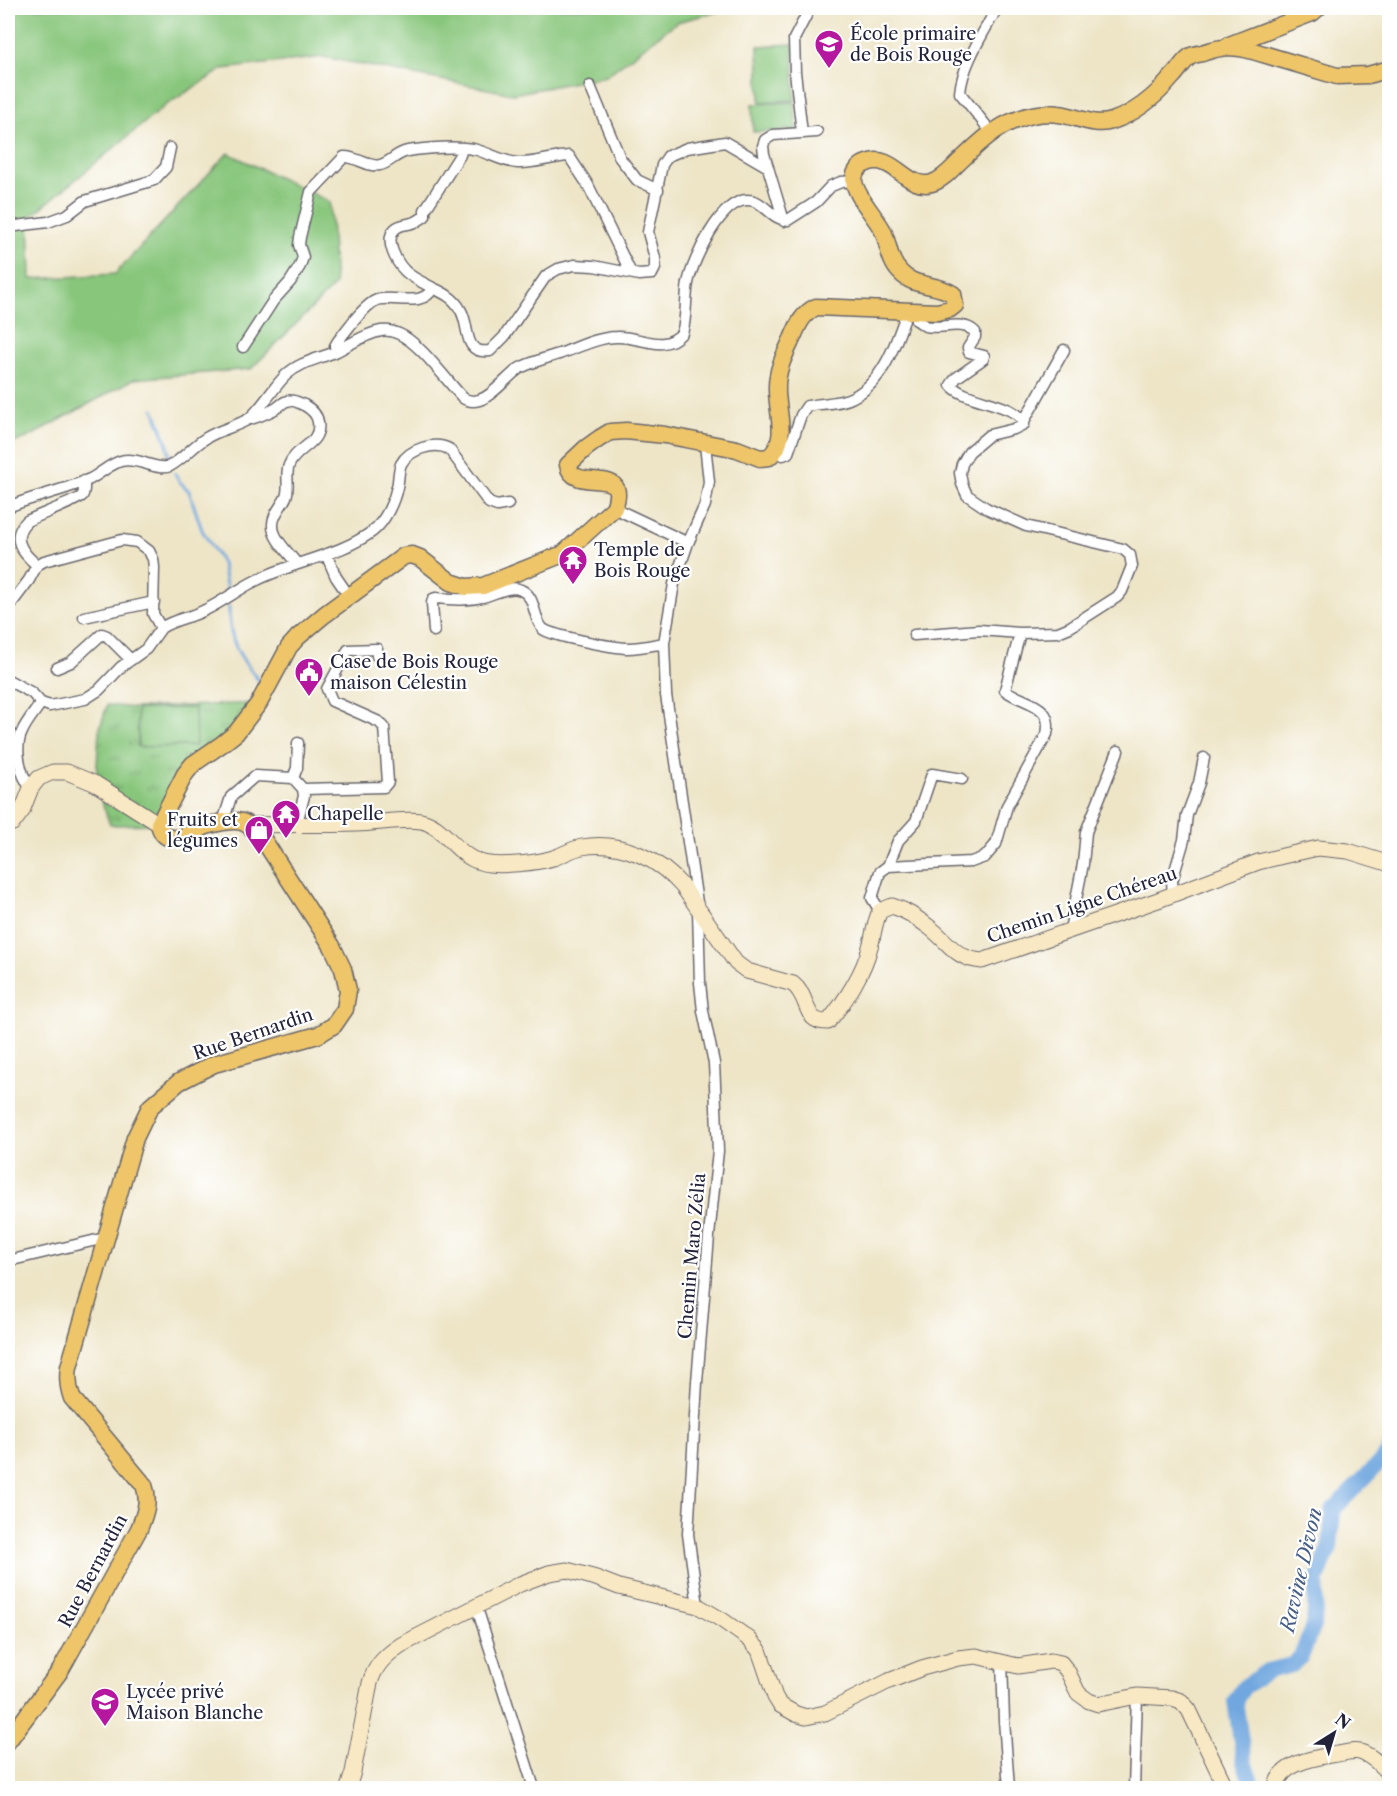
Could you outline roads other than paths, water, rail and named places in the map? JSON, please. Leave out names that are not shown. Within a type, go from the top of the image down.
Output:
[{"type":"main road","points":[[247,825],[234,821],[223,822],[209,825],[178,838],[168,838],[160,832],[159,825],[185,774],[193,764],[236,733],[255,709],[289,647],[298,636],[396,560],[407,555],[420,558],[451,582],[466,587],[483,586],[563,554],[614,508],[618,491],[613,485],[607,481],[573,477],[569,471],[568,465],[573,459],[600,438],[610,432],[626,431],[665,435],[737,449],[760,458],[769,457],[779,446],[781,434],[778,371],[800,320],[807,311],[816,307],[937,312],[950,309],[955,305],[953,294],[946,289],[909,280],[892,262],[883,231],[854,181],[858,168],[876,160],[888,163],[924,185],[934,183],[1002,126],[1028,115],[1059,114],[1100,124],[1113,121],[1142,106],[1158,93],[1191,56],[1222,47],[1251,44],[1318,8]]},
{"type":"main road","points":[[1251,44],[1338,76],[1368,75],[1389,69]]},
{"type":"main road","name":"Rue Bernardin","points":[[8,1741],[60,1671],[139,1529],[147,1505],[148,1498],[144,1485],[72,1398],[68,1385],[69,1367],[135,1138],[150,1107],[179,1082],[214,1064],[318,1035],[334,1024],[345,1009],[348,990],[343,969],[332,946],[261,836],[247,825]]},
{"type":"street","points":[[802,133],[795,72],[794,39],[810,8]]},
{"type":"street","points":[[992,133],[960,93],[961,81],[997,8]]},
{"type":"street","points":[[590,86],[620,158],[637,180],[658,190]]},
{"type":"street","points":[[784,220],[764,154],[765,140],[773,135],[817,132]]},
{"type":"street","points":[[462,148],[460,156],[425,210],[425,216],[414,223],[394,229],[390,242],[399,264],[406,273],[445,293],[458,305],[465,320],[471,346],[484,352],[490,351],[504,337],[550,273],[574,265],[652,274],[655,268],[655,258],[648,232],[662,165],[668,156],[687,148],[725,142],[768,167]]},
{"type":"street","points":[[8,227],[48,222],[68,215],[85,201],[154,180],[166,167],[170,148]]},
{"type":"street","points":[[243,347],[273,301],[290,282],[300,266],[303,257],[299,245],[300,237],[310,192],[344,157],[380,165],[400,153],[411,150],[462,148],[519,163],[568,156],[588,185],[631,273]]},
{"type":"street","points":[[249,419],[292,369],[374,333],[390,331],[400,334],[415,345],[463,398],[472,401],[481,399],[521,368],[602,339],[632,338],[662,344],[670,343],[682,333],[691,274],[709,235],[725,211],[744,200],[753,200],[779,219],[793,218],[816,202],[831,186],[854,181]]},
{"type":"street","points":[[336,351],[335,346],[338,340],[376,300],[413,300],[430,294],[433,288]]},
{"type":"street","points":[[912,312],[916,320],[925,326],[972,329],[975,337],[968,348],[969,352],[984,356],[983,360],[956,378],[951,386],[955,390],[1020,416],[1024,421]]},
{"type":"street","points":[[775,452],[783,455],[788,453],[801,415],[807,406],[852,398],[866,389],[882,369],[912,312]]},
{"type":"street","points":[[914,635],[979,630],[1020,633],[1058,632],[1070,627],[1117,597],[1122,591],[1132,566],[1130,555],[1123,549],[1026,526],[986,508],[967,495],[962,484],[960,473],[969,452],[989,435],[1024,424],[1064,350]]},
{"type":"street","points":[[8,507],[84,481],[120,461],[146,462],[164,468],[170,466],[208,436],[276,408],[286,401],[296,401],[308,407],[318,418],[319,429],[317,436],[289,465],[287,493],[272,525],[275,535],[297,564]]},
{"type":"street","name":"Chemin Maro Zélia","points":[[698,1606],[688,1533],[708,1236],[718,1151],[714,1063],[700,983],[698,909],[665,685],[664,643],[674,584],[688,543],[702,513],[709,482],[705,444]]},
{"type":"street","points":[[8,680],[32,693],[41,703],[50,706],[85,699],[99,690],[110,677],[148,647],[161,628],[178,619],[203,611],[255,580],[326,554],[377,527],[396,494],[401,465],[411,453],[421,449],[444,446],[449,449],[489,503],[497,506],[508,504]]},
{"type":"street","points":[[37,565],[21,548],[20,529],[27,521],[78,500],[84,492],[84,481]]},
{"type":"street","points":[[614,508],[688,543]]},
{"type":"street","points":[[8,608],[37,565],[44,561],[122,540],[130,540],[143,546],[153,559],[153,614],[161,628]]},
{"type":"street","points":[[326,554],[336,578],[349,596]]},
{"type":"street","points":[[434,631],[433,599],[470,600],[508,589],[519,589],[527,594],[532,602],[543,629],[564,638],[627,648],[664,643]]},
{"type":"street","points":[[84,617],[154,602]]},
{"type":"street","points":[[888,866],[971,862],[985,856],[996,844],[1007,806],[1047,734],[1049,725],[1048,717],[1044,712],[1005,690],[1020,633]]},
{"type":"street","points":[[57,668],[71,662],[102,634],[107,636],[131,660]]},
{"type":"street","points":[[303,789],[384,787],[388,782],[384,727],[379,722],[333,701],[327,689],[348,650],[377,649],[377,656]]},
{"type":"street","points":[[31,788],[25,782],[18,751],[21,733],[41,703]]},
{"type":"street","points":[[293,778],[297,768],[298,743]]},
{"type":"street","points":[[1070,930],[1083,864],[1086,832],[1118,752]]},
{"type":"street","points":[[1173,894],[1172,881],[1184,840],[1186,815],[1199,783],[1204,758]]},
{"type":"street","points":[[8,824],[13,824],[22,811],[31,788],[39,778],[53,772],[67,772],[96,784],[159,825]]},
{"type":"street","points":[[247,825],[424,822],[434,827],[465,856],[474,861],[490,864],[546,860],[584,846],[616,846],[644,856],[674,876],[736,963],[747,971],[793,984],[804,996],[813,1018],[820,1022],[828,1022],[838,1011],[854,983],[870,948],[874,922],[880,911],[872,898],[880,872],[888,866],[898,841],[916,821],[932,774],[962,778]]},
{"type":"street","points":[[223,822],[231,797],[255,776],[293,778],[303,789],[304,795],[297,823]]},
{"type":"street","name":"Chemin Ligne Chéreau","points":[[880,911],[892,906],[905,910],[930,927],[954,951],[964,957],[982,961],[1258,862],[1318,848],[1348,851],[1389,864]]},
{"type":"street","points":[[8,1261],[105,1238]]},
{"type":"street","points":[[348,1788],[370,1683],[377,1665],[384,1657],[401,1645],[520,1584],[549,1573],[567,1570],[619,1587],[698,1606],[722,1620],[759,1650],[775,1697],[780,1705],[806,1717],[825,1713],[889,1681],[922,1668],[969,1657],[987,1658],[1018,1666],[1050,1661],[1061,1663],[1078,1693],[1098,1704],[1137,1696],[1172,1698],[1186,1705],[1226,1788]]},
{"type":"street","points":[[476,1605],[534,1788]]},
{"type":"street","points":[[1002,1661],[1009,1788]]},
{"type":"street","points":[[1134,1788],[1137,1696]]},
{"type":"street","points":[[1275,1788],[1279,1777],[1295,1765],[1312,1758],[1353,1751],[1362,1752],[1379,1763],[1389,1775]]},
{"type":"waterway","points":[[154,409],[167,443],[170,459]]},
{"type":"waterway","points":[[175,473],[189,491],[202,530],[222,563],[227,590]]},
{"type":"waterway","points":[[229,606],[230,629],[236,648],[261,683]]},
{"type":"waterway","name":"Ravine Divon","points":[[1253,1788],[1244,1761],[1235,1701],[1244,1687],[1267,1671],[1292,1665],[1301,1657],[1314,1623],[1317,1579],[1330,1548],[1333,1510],[1386,1456],[1390,1449]]},
{"type":"place","name":"École primaire de Bois Rouge","points":[[829,70]]},
{"type":"place","name":"Temple de Bois Rouge","points":[[573,586]]},
{"type":"place","name":"Case de Bois Rouge maison Célestin","points":[[309,698]]},
{"type":"place","name":"Chapelle","points":[[286,840]]},
{"type":"place","name":"Fruits et légumes","points":[[259,856]]},
{"type":"place","name":"Lycée privé Maison Blanche","points":[[105,1728]]}]
